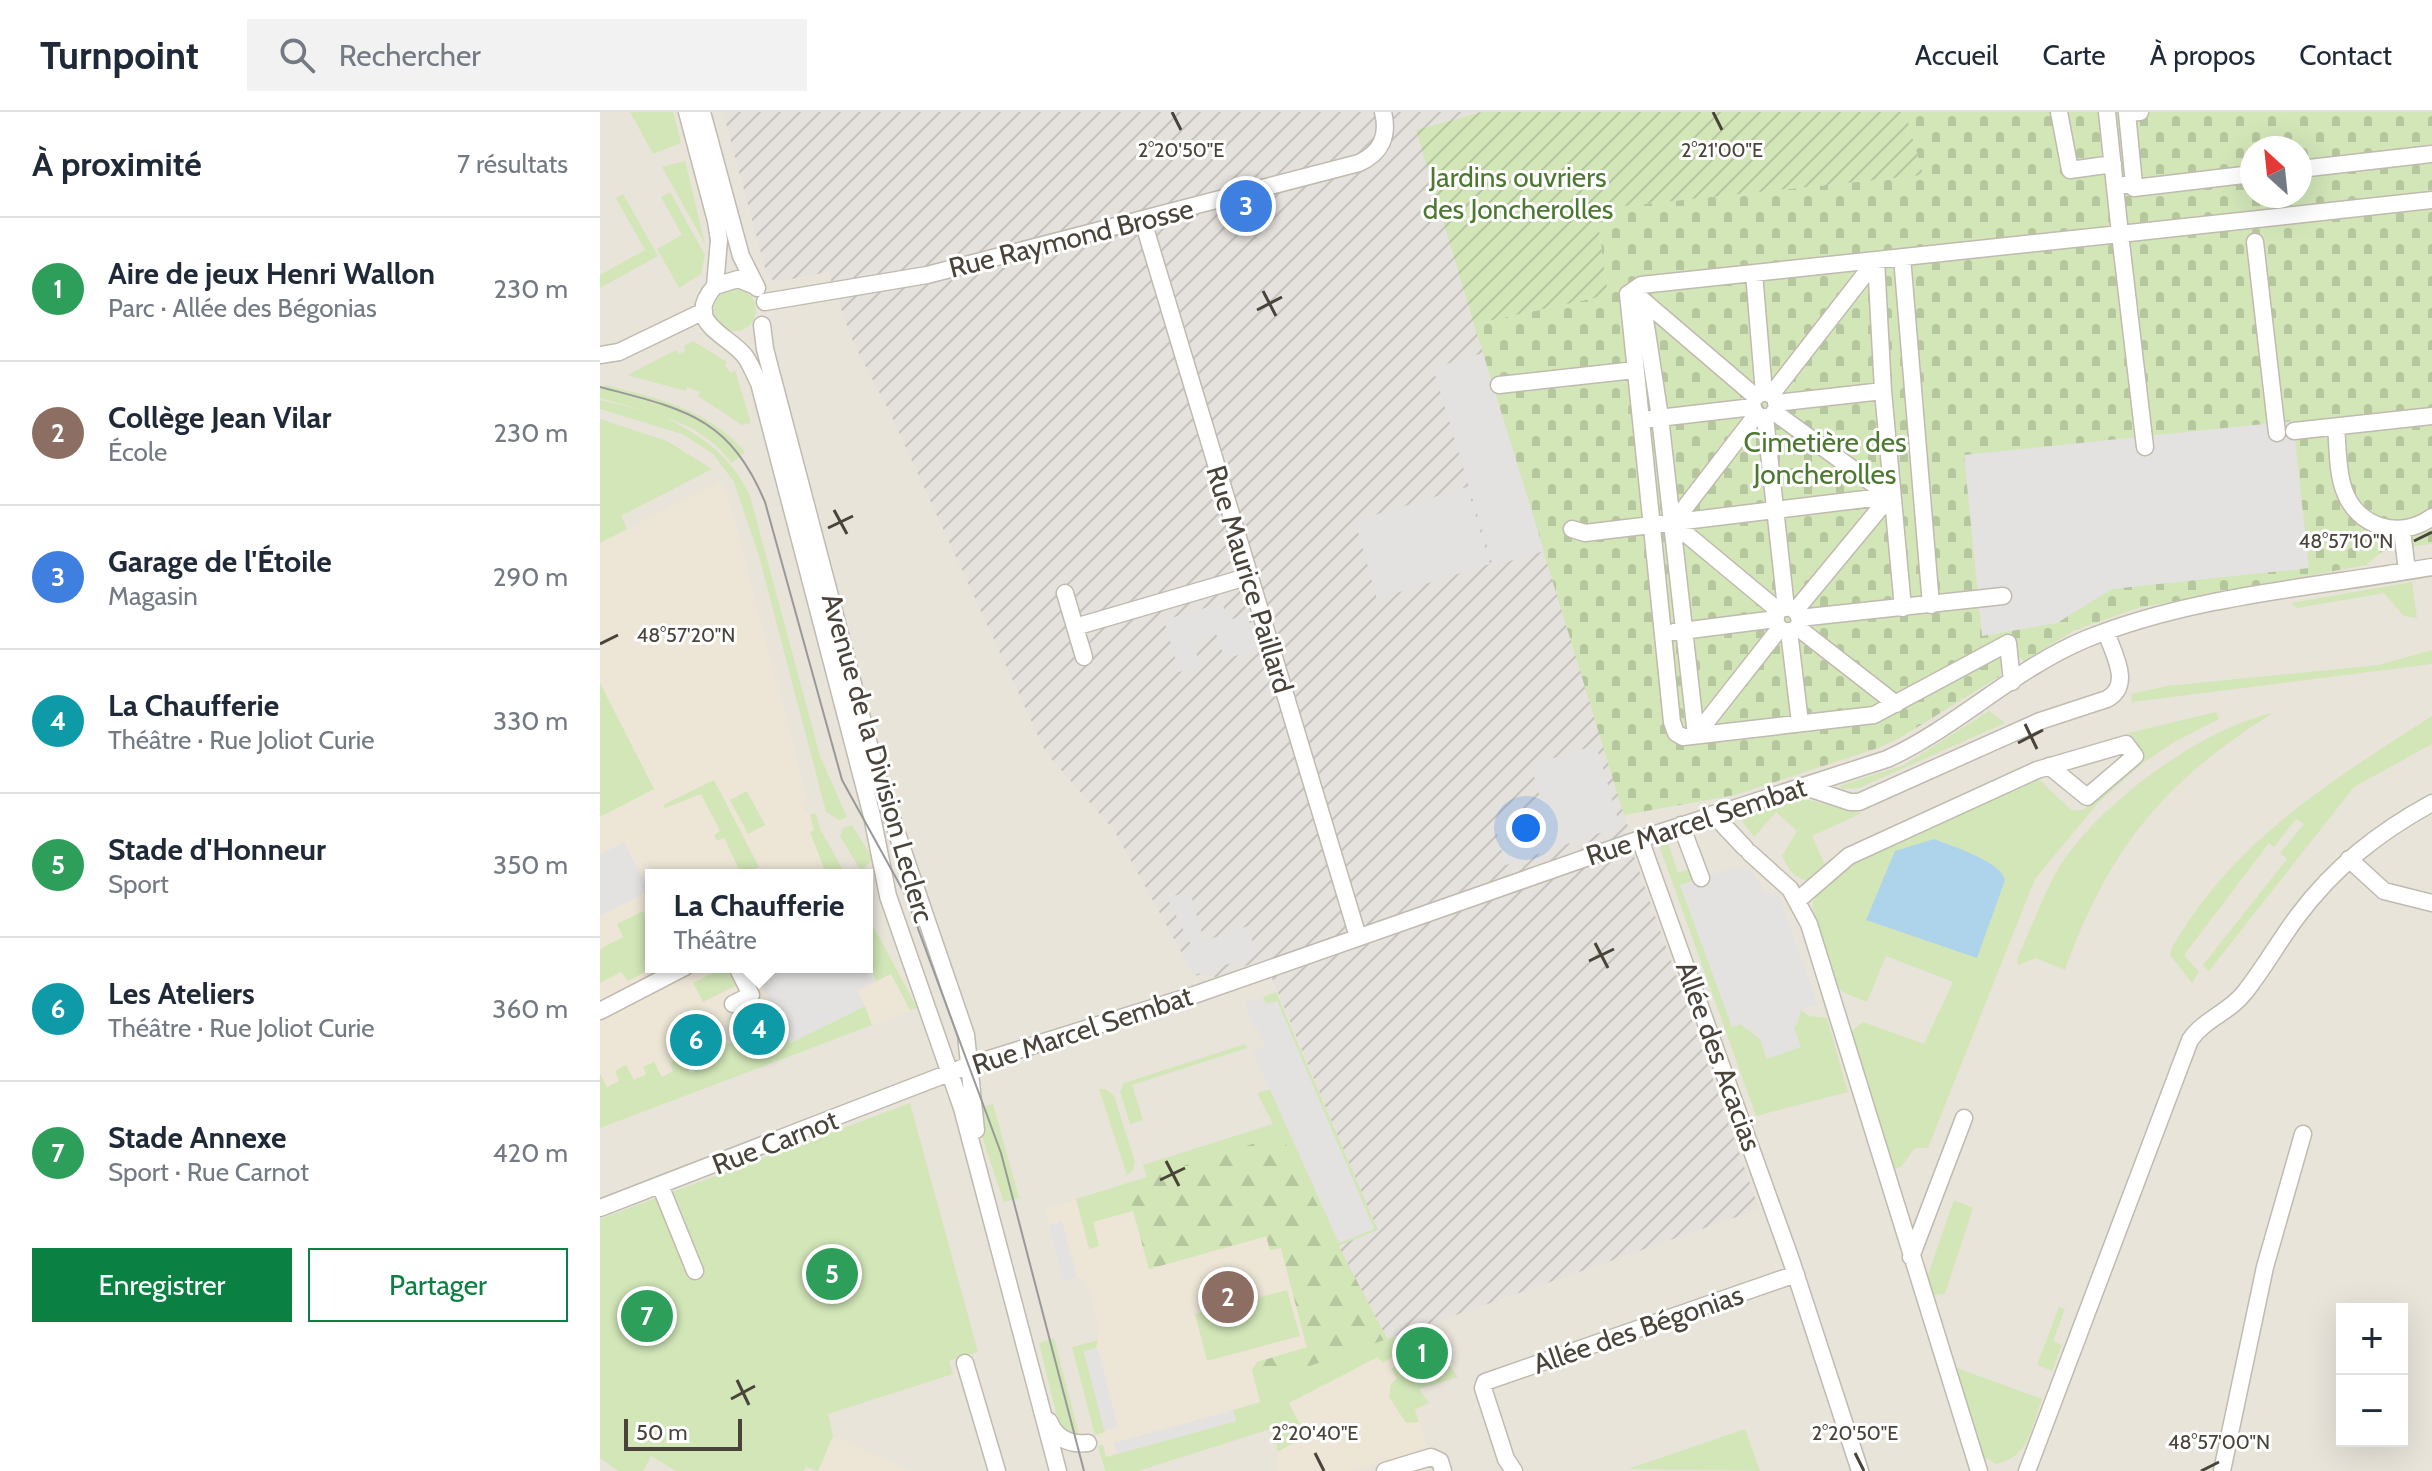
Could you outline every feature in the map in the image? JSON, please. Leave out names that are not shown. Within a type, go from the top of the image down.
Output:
[{"type":"street","points":[[600,355],[619,352],[704,311],[705,302],[715,286],[719,262],[716,221],[687,112]]},
{"type":"street","points":[[702,112],[741,256],[753,285],[765,302]]},
{"type":"street","name":"Rue Raymond Brosse","points":[[765,302],[927,275],[1363,161],[1375,153],[1383,142],[1386,125],[1383,112]]},
{"type":"street","points":[[2059,112],[2070,170],[2113,164]]},
{"type":"street","points":[[2107,112],[2145,447]]},
{"type":"street","points":[[2140,112],[2127,113],[2134,188],[2240,175]]},
{"type":"street","points":[[2312,168],[2432,154]]},
{"type":"street","points":[[2115,186],[2134,184]]},
{"type":"street","points":[[1696,735],[1660,417],[1637,295],[1641,285],[2432,200]]},
{"type":"street","name":"Rue Maurice Paillard","points":[[1143,221],[1358,937]]},
{"type":"street","points":[[2255,242],[2285,432],[2432,416]]},
{"type":"street","points":[[1902,257],[1931,605]]},
{"type":"street","points":[[1876,260],[1890,496],[1903,608]]},
{"type":"street","points":[[1673,523],[1876,260]]},
{"type":"street","points":[[1754,273],[1765,405],[1800,723]]},
{"type":"street","points":[[715,286],[738,279],[753,285]]},
{"type":"street","points":[[1637,295],[1765,405],[1890,496]]},
{"type":"street","points":[[1637,295],[1627,301],[1674,730],[1683,737],[1874,715],[2008,643],[2012,682]]},
{"type":"street","name":"Avenue de la Division Leclerc","points":[[765,302],[762,325],[765,349],[877,775],[966,1035],[986,1191]]},
{"type":"street","name":"Avenue de la Division Leclerc","points":[[704,311],[711,330],[729,340],[746,357],[759,383],[888,896],[986,1191],[1037,1395],[1061,1471]]},
{"type":"street","points":[[729,340],[748,338],[762,325]]},
{"type":"street","points":[[1499,385],[1635,370]]},
{"type":"street","points":[[1641,420],[1883,391]]},
{"type":"street","points":[[2336,427],[2342,481],[2349,500],[2370,522],[2402,530],[2432,517]]},
{"type":"street","points":[[1572,529],[1585,533],[1890,496]]},
{"type":"street","points":[[1696,735],[1787,619],[1890,496]]},
{"type":"street","points":[[1673,523],[1787,619],[1896,704]]},
{"type":"street","points":[[2402,530],[2407,571]]},
{"type":"street","name":"Rue Marcel Sembat","points":[[949,1073],[1194,995],[1640,839],[1902,752],[2067,649],[2106,632],[2171,612],[2432,567]]},
{"type":"street","points":[[1075,627],[1250,576]]},
{"type":"street","points":[[1065,593],[1084,657]]},
{"type":"street","points":[[1663,633],[2003,596]]},
{"type":"street","points":[[1802,786],[1850,802],[1859,802],[2040,721],[2107,699],[2116,693],[2121,679],[2106,632]]},
{"type":"street","points":[[1798,900],[1849,856],[2049,766],[2126,744],[2135,756],[2087,797],[2049,766]]},
{"type":"street","points":[[2027,1471],[2190,1040],[2196,1031],[2243,996],[2300,914],[2349,859],[2387,828],[2432,803]]},
{"type":"street","points":[[1713,814],[1748,851],[1780,877],[1798,900],[1809,924],[1979,1471]]},
{"type":"street","points":[[1681,825],[1701,878]]},
{"type":"street","name":"Allée des Acacias","points":[[1640,839],[1796,1274],[1860,1471]]},
{"type":"street","points":[[2349,859],[2384,891],[2432,903]]},
{"type":"street","points":[[873,872],[905,860]]},
{"type":"street","points":[[600,1011],[673,973]]},
{"type":"street","points":[[733,1004],[751,995],[740,973]]},
{"type":"street","name":"Rue Carnot","points":[[600,1208],[949,1073]]},
{"type":"street","points":[[1911,1257],[1964,1118]]},
{"type":"street","points":[[2222,1471],[2265,1267],[2303,1134]]},
{"type":"street","points":[[660,1185],[695,1271]]},
{"type":"street","name":"Allée des Bégonias","points":[[1514,1471],[1506,1459],[1483,1386],[1499,1376],[1796,1274]]},
{"type":"street","points":[[965,1363],[997,1471]]},
{"type":"street","points":[[1037,1395],[1044,1401],[1050,1425],[1060,1438],[1077,1444],[1092,1442],[1072,1452],[1061,1471]]},
{"type":"street","points":[[1385,1471],[1439,1464]]},
{"type":"shaded area","points":[[600,112],[2432,112],[2432,1471],[600,1471]]},
{"type":"shaded area","points":[[723,112],[1482,112],[1416,130],[1629,830],[1625,831],[1759,1209],[1387,1339],[1337,1245],[1377,1230],[1264,959],[1216,977],[1194,975],[1114,830],[1046,753],[890,413],[853,342],[828,272],[786,280],[773,280],[767,275]]},
{"type":"shaded area","points":[[1483,353],[1544,551],[1493,566],[1433,368]]},
{"type":"shaded area","points":[[2293,421],[2309,568],[2112,589],[2057,623],[1982,636],[1964,455]]},
{"type":"shaded area","points":[[720,482],[728,497],[790,734],[806,799],[803,807],[805,813],[809,812],[814,846],[818,845],[825,869],[645,869],[645,973],[873,973],[873,925],[917,1008],[600,1128],[600,543]]},
{"type":"shaded area","points":[[1467,487],[1490,564],[1377,599],[1355,521]]},
{"type":"shaded area","points":[[1222,603],[1228,620],[1247,615],[1259,649],[1225,659],[1216,634],[1193,641],[1200,666],[1179,672],[1164,620]]},
{"type":"shaded area","points":[[1596,745],[1620,826],[1506,865],[1493,821],[1542,805],[1531,765]]},
{"type":"shaded area","points":[[624,842],[645,883],[645,893],[600,916],[600,854]]},
{"type":"shaded area","points":[[1735,867],[1752,871],[1765,892],[1778,894],[1817,1004],[1801,1010],[1794,1028],[1801,1047],[1767,1059],[1760,1039],[1741,1024],[1732,1027],[1680,885]]},
{"type":"shaded area","points":[[1190,891],[1204,941],[1248,926],[1256,955],[1194,975],[1181,953],[1192,947],[1167,898]]},
{"type":"shaded area","points":[[756,973],[872,973],[876,981],[857,991],[865,1006],[790,1043]]},
{"type":"shaded area","points":[[1263,997],[1266,1004],[1277,1001],[1374,1229],[1339,1243],[1253,1052],[1266,1046],[1257,1027],[1254,1028],[1245,1003]]},
{"type":"shaded area","points":[[1281,1135],[1368,1306],[1402,1363],[1427,1447],[1351,1471],[1277,1471],[1277,1427],[1138,1471],[1104,1471],[1072,1347],[1098,1339],[1099,1328],[1091,1291],[1081,1277],[1064,1281],[1045,1209]]},
{"type":"shaded area","points":[[1062,1221],[1077,1277],[1064,1281],[1049,1225]]},
{"type":"shaded area","points":[[1098,1348],[1118,1427],[1104,1430],[1084,1351]]},
{"type":"shaded area","points":[[1233,1410],[1236,1421],[1117,1454],[1114,1443]]},
{"type":"shaded area","points":[[833,1436],[899,1466],[911,1471],[818,1471]]},
{"type":"green space","points":[[630,112],[673,112],[681,143],[653,154]]},
{"type":"green space","name":"Jardins ouvriers des Joncherolles","points":[[1482,112],[1905,112],[1923,175],[1596,209],[1608,295],[1474,324],[1416,130]]},
{"type":"green space","name":"Cimetière des Joncherolles","points":[[1905,112],[2432,112],[2432,544],[2384,550],[2366,565],[2138,608],[2075,630],[2024,661],[2018,656],[2002,664],[2000,676],[1898,739],[1878,748],[1735,795],[1624,815],[1474,324],[1608,295],[1596,209],[1923,175]]},
{"type":"green space","points":[[685,161],[705,244],[662,167]]},
{"type":"green space","points":[[670,192],[705,255],[701,274],[679,288],[657,249],[682,235],[661,197]]},
{"type":"green space","points":[[623,194],[658,256],[600,288],[600,275],[645,250],[616,198]]},
{"type":"green space","points":[[735,289],[750,295],[756,310],[750,325],[735,331],[720,325],[714,310],[720,295]]},
{"type":"green space","points":[[693,341],[727,362],[725,366],[731,373],[735,370],[751,423],[742,425],[698,396],[700,392],[627,375],[676,350],[679,354],[685,351],[684,346]]},
{"type":"green space","points":[[606,385],[664,401],[699,416],[731,437],[745,452],[732,463],[702,435],[666,418],[715,449],[734,470],[750,496],[820,756],[847,817],[839,820],[826,812],[759,556],[734,482],[713,454],[682,434],[600,409],[600,400],[649,412],[600,398],[600,389]]},
{"type":"green space","points":[[600,419],[667,441],[712,469],[621,516],[627,529],[600,543]]},
{"type":"green space","points":[[2412,582],[2417,618],[2404,616],[2384,593],[2297,608],[2291,603]]},
{"type":"green space","points":[[2432,650],[2432,664],[2132,702],[2131,694],[2167,686],[2379,665]]},
{"type":"green space","points":[[600,683],[654,789],[600,817]]},
{"type":"green space","points":[[1989,711],[2005,723],[1859,788],[1842,789],[1839,786],[1904,765]]},
{"type":"green space","points":[[2216,712],[2219,719],[2174,742],[2143,763],[2097,804],[2035,879],[1928,1148],[1915,1148],[1901,1167],[1888,1170],[1849,1033],[1863,1022],[1924,1044],[1953,982],[1886,956],[1867,1002],[1843,992],[1836,984],[1812,907],[1816,894],[1856,856],[2023,779],[2041,781],[2071,810],[2083,810],[2145,756],[2128,733]]},
{"type":"green space","points":[[2273,713],[2201,765],[2144,822],[2100,888],[2065,970],[2036,958],[2018,965],[2017,959],[2058,869],[2098,820],[2124,796],[2183,752],[2245,721]]},
{"type":"green space","points":[[2432,716],[2432,744],[2354,787],[2209,971],[2203,965],[2287,859],[2280,853],[2304,824],[2296,819],[2274,847],[2269,843],[2184,955],[2199,972],[2192,983],[2170,955],[2172,948],[2224,875],[2287,816],[2321,790]]},
{"type":"green space","points":[[714,780],[759,867],[739,869],[724,838],[717,841],[714,835],[720,831],[701,794],[665,808],[663,805]]},
{"type":"green space","points":[[747,791],[765,825],[748,834],[730,800]]},
{"type":"green space","points":[[1801,798],[1862,813],[1812,836],[1827,869],[1814,881],[1798,877],[1785,862],[1782,856],[1797,831],[1776,812],[1754,837],[1742,821],[1748,813]]},
{"type":"green space","points":[[816,813],[820,829],[843,869],[824,869],[810,832],[814,830],[810,815]]},
{"type":"green space","points":[[852,825],[873,859],[863,869],[860,869],[840,836],[843,828]]},
{"type":"green space","points":[[1667,840],[1678,873],[1690,869],[1694,881],[1681,886],[1733,1027],[1741,1024],[1760,1039],[1767,1058],[1797,1024],[1801,1010],[1809,1016],[1827,1018],[1848,1092],[1756,1116],[1659,845]]},
{"type":"green space","points":[[643,911],[645,972],[628,981],[621,972],[600,983],[600,949],[623,937],[617,924]]},
{"type":"green space","points":[[873,925],[917,1008],[910,1010],[891,974],[876,981],[872,973]]},
{"type":"green space","points":[[713,973],[732,973],[737,985],[703,1002],[693,983]]},
{"type":"green space","points":[[1276,992],[1378,1230],[1338,1246],[1387,1339],[1422,1328],[1458,1377],[1419,1389],[1429,1403],[1415,1409],[1419,1422],[1406,1423],[1389,1397],[1391,1384],[1397,1378],[1391,1369],[1401,1363],[1397,1355],[1382,1363],[1378,1357],[1289,1403],[1306,1436],[1277,1452],[1277,1427],[1138,1471],[1105,1471],[1098,1446],[1103,1445],[1106,1457],[1236,1421],[1233,1410],[1260,1402],[1252,1370],[1257,1362],[1307,1347],[1281,1248],[1270,1250],[1267,1236],[1149,1269],[1133,1211],[1093,1222],[1099,1246],[1089,1249],[1076,1199],[1147,1177],[1143,1165],[1273,1124],[1257,1093],[1283,1085],[1274,1096],[1339,1243],[1373,1229],[1277,1001],[1266,1004],[1263,997]]},
{"type":"green space","points":[[772,1005],[790,1043],[865,1006],[872,1025],[600,1128],[600,1073],[607,1087],[619,1081],[615,1071],[626,1065],[634,1080],[646,1074],[643,1067],[654,1062],[662,1077],[673,1071],[670,1063],[682,1058],[690,1073],[702,1067],[697,1056],[737,1040],[744,1053],[780,1034],[767,1008]]},
{"type":"green space","points":[[1245,1044],[1247,1048],[1132,1085],[1143,1120],[1130,1124],[1120,1092],[1124,1083]]},
{"type":"green space","points":[[1099,1089],[1106,1089],[1114,1096],[1135,1162],[1133,1170],[1127,1175]]},
{"type":"green space","points":[[910,1103],[978,1352],[949,1361],[953,1374],[828,1414],[833,1436],[818,1471],[806,1467],[803,1471],[676,1471],[651,1456],[643,1471],[618,1471],[600,1458],[600,1219]]},
{"type":"green space","points":[[993,1104],[1019,1198],[1004,1202],[982,1137],[979,1108]]},
{"type":"green space","points":[[1281,1135],[1387,1339],[1256,1385],[1252,1370],[1257,1362],[1307,1348],[1281,1248],[1270,1250],[1266,1236],[1149,1269],[1126,1184]]},
{"type":"green space","points":[[1954,1200],[1973,1208],[1945,1294],[1927,1295],[1924,1286]]},
{"type":"green space","points":[[1287,1290],[1300,1336],[1207,1361],[1195,1314]]},
{"type":"green space","points":[[2059,1307],[2065,1309],[2053,1341],[2062,1345],[2052,1371],[2037,1365]]},
{"type":"green space","points":[[1054,1338],[1080,1438],[1060,1429],[1039,1343]]},
{"type":"green space","points":[[1098,1340],[1096,1348],[1084,1352],[1105,1432],[1095,1435],[1072,1347]]},
{"type":"green space","points":[[1954,1367],[2042,1399],[2027,1440],[2016,1455],[1996,1464],[1982,1456]]},
{"type":"green space","points":[[1745,1429],[1760,1471],[1628,1469]]},
{"type":"water","points":[[1934,839],[1985,861],[1995,867],[2005,880],[1977,958],[1866,920],[1895,851]]},
{"type":"tram line","points":[[600,387],[656,402],[700,420],[736,451],[765,502],[842,780],[906,896],[1001,1153],[1084,1471]]},
{"type":"place","name":"Garage de l'Étoile","points":[[1246,206]]},
{"type":"place","name":"La Chaufferie","points":[[759,1029]]},
{"type":"place","name":"Les Ateliers","points":[[696,1040]]},
{"type":"place","name":"Stade d'Honneur","points":[[832,1274]]},
{"type":"place","name":"Collège Jean Vilar","points":[[1228,1297]]},
{"type":"place","name":"Stade Annexe","points":[[647,1316]]},
{"type":"place","name":"Aire de jeux Henri Wallon","points":[[1422,1353]]}]
